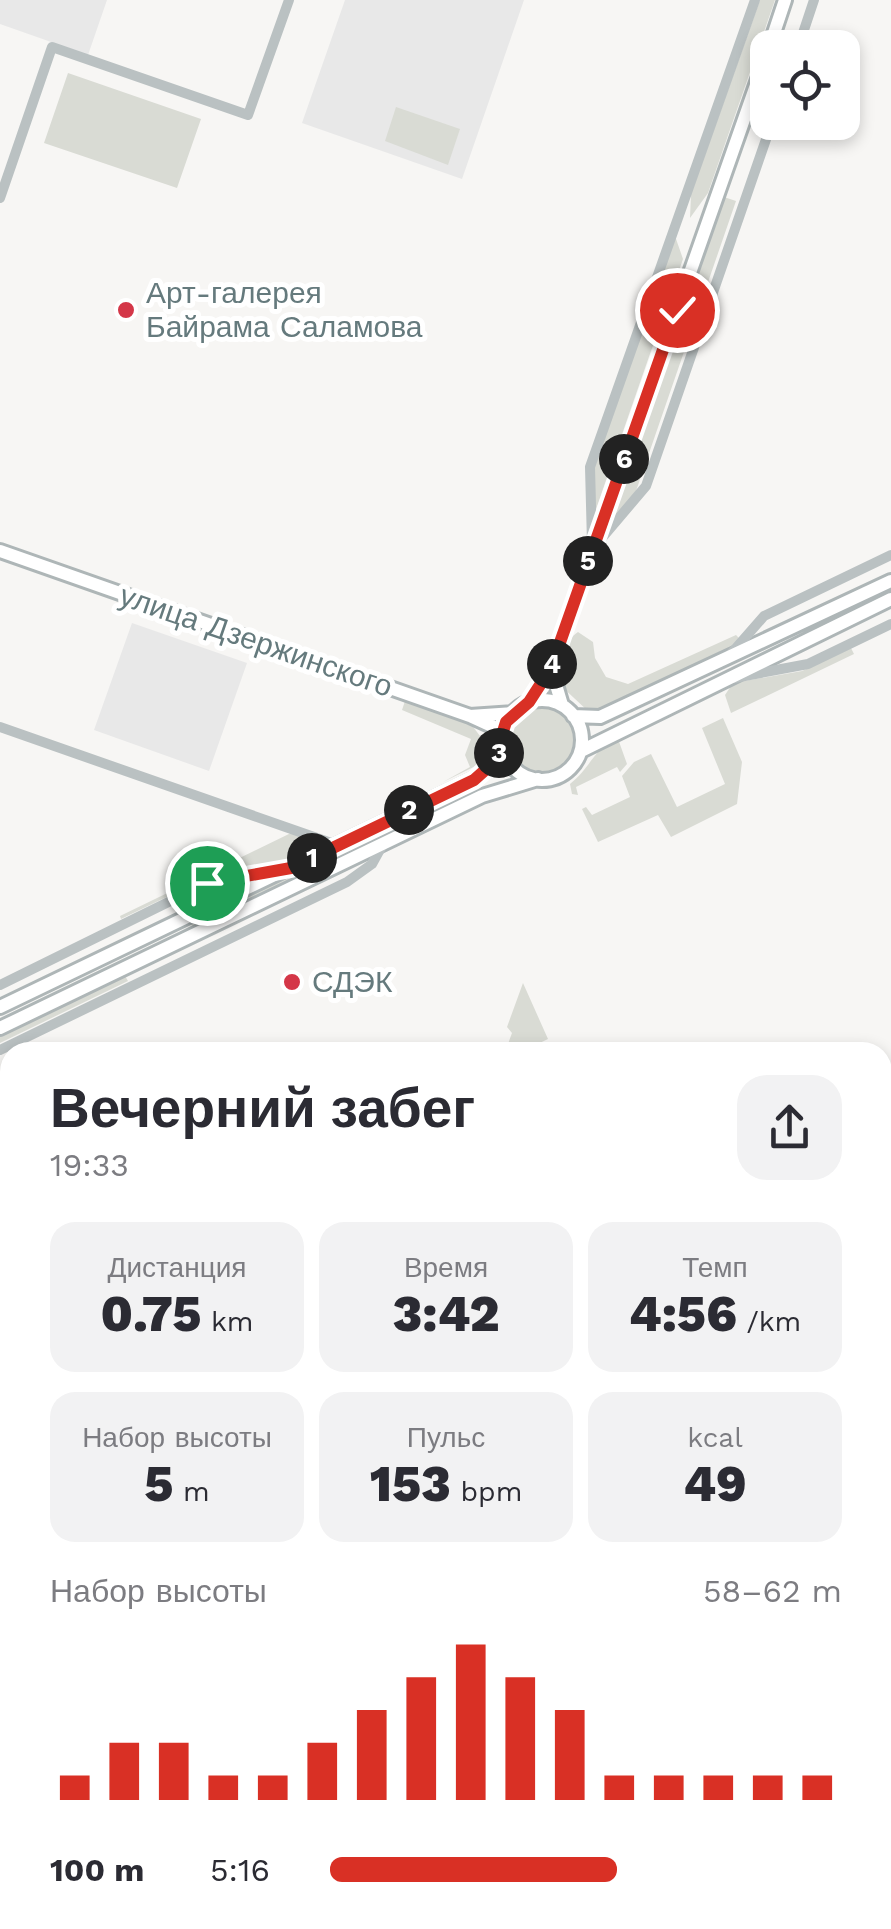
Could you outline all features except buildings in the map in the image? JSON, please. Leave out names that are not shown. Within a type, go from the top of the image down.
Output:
[{"type":"main road","points":[[775,30],[785,0]]},
{"type":"main road","points":[[0,1007],[474,780],[493,763],[513,713],[529,702],[551,668],[750,100]]},
{"type":"main road","name":"улица Дзержинского","points":[[0,550],[470,716],[513,713]]},
{"type":"main road","points":[[574,716],[600,717],[891,581]]},
{"type":"main road","points":[[0,1028],[496,789],[564,773],[581,751],[891,599]]},
{"type":"main road","points":[[551,668],[562,705],[574,716],[582,733],[581,751]]},
{"type":"main road","points":[[529,702],[562,705]]},
{"type":"main road","points":[[470,716],[494,727],[513,767],[538,779]]},
{"type":"main road","points":[[181,920],[190,936]]},
{"type":"street","points":[[0,198],[52,47],[248,115],[289,0]]},
{"type":"street","points":[[592,550],[590,467],[755,0]]},
{"type":"street","points":[[804,30],[814,0]]},
{"type":"street","points":[[592,550],[646,486],[766,140]]},
{"type":"street","points":[[726,660],[764,616],[891,555]]},
{"type":"street","points":[[723,680],[808,664],[891,624]]},
{"type":"street","points":[[0,726],[337,846]]},
{"type":"street","points":[[17,1042],[347,882],[372,864],[383,843]]},
{"type":"street","points":[[0,984],[207,883],[291,868]]},
{"type":"shaded area","points":[[0,0],[107,0],[88,55],[0,24]]},
{"type":"shaded area","points":[[345,0],[524,0],[462,179],[302,123]]},
{"type":"shaded area","points":[[760,0],[775,0],[765,30],[750,30],[750,72],[708,193],[690,218],[691,194]]},
{"type":"shaded area","points":[[68,73],[201,119],[177,188],[44,143]]},
{"type":"shaded area","points":[[396,107],[460,129],[448,165],[385,141]]},
{"type":"shaded area","points":[[724,197],[736,201],[636,491],[610,523]]},
{"type":"shaded area","points":[[675,236],[683,259],[595,512],[593,469]]},
{"type":"shaded area","points":[[132,623],[247,663],[209,771],[94,730]]},
{"type":"shaded area","points":[[578,632],[593,642],[595,658],[606,677],[628,684],[736,635],[739,638],[728,654],[667,677],[652,690],[605,712],[589,712],[559,684],[562,655]]},
{"type":"shaded area","points":[[851,648],[854,654],[731,713],[725,695],[733,683],[802,671]]},
{"type":"shaded area","points":[[405,701],[471,724],[486,744],[484,762],[443,782],[470,767],[465,755],[471,739],[402,710]]},
{"type":"shaded area","points":[[542,708],[565,718],[575,741],[565,764],[542,774],[519,764],[509,741],[519,718]]},
{"type":"shaded area","points":[[723,718],[742,762],[737,804],[671,837],[658,815],[598,842],[582,809],[586,807],[592,815],[630,797],[622,776],[634,762],[651,754],[677,807],[725,784],[702,728]]},
{"type":"shaded area","points":[[617,736],[627,764],[620,772],[617,767],[576,787],[578,795],[572,794],[570,784]]},
{"type":"shaded area","points":[[404,818],[407,823],[193,926],[188,923]]},
{"type":"shaded area","points":[[293,832],[305,842],[302,852],[264,869],[206,878],[121,919],[120,916]]},
{"type":"shaded area","points":[[124,974],[128,981],[2,1042],[0,1034]]},
{"type":"shaded area","points":[[523,983],[548,1039],[509,1042],[512,1033],[507,1027]]},
{"type":"place","name":"Арт-галерея Байрама Саламова","points":[[126,310]]},
{"type":"place","name":"СДЭК","points":[[292,982]]},
{"type":"route","points":[[207,883],[291,868],[474,780],[493,763],[500,752],[506,722],[529,702],[551,668],[677,310]]}]
